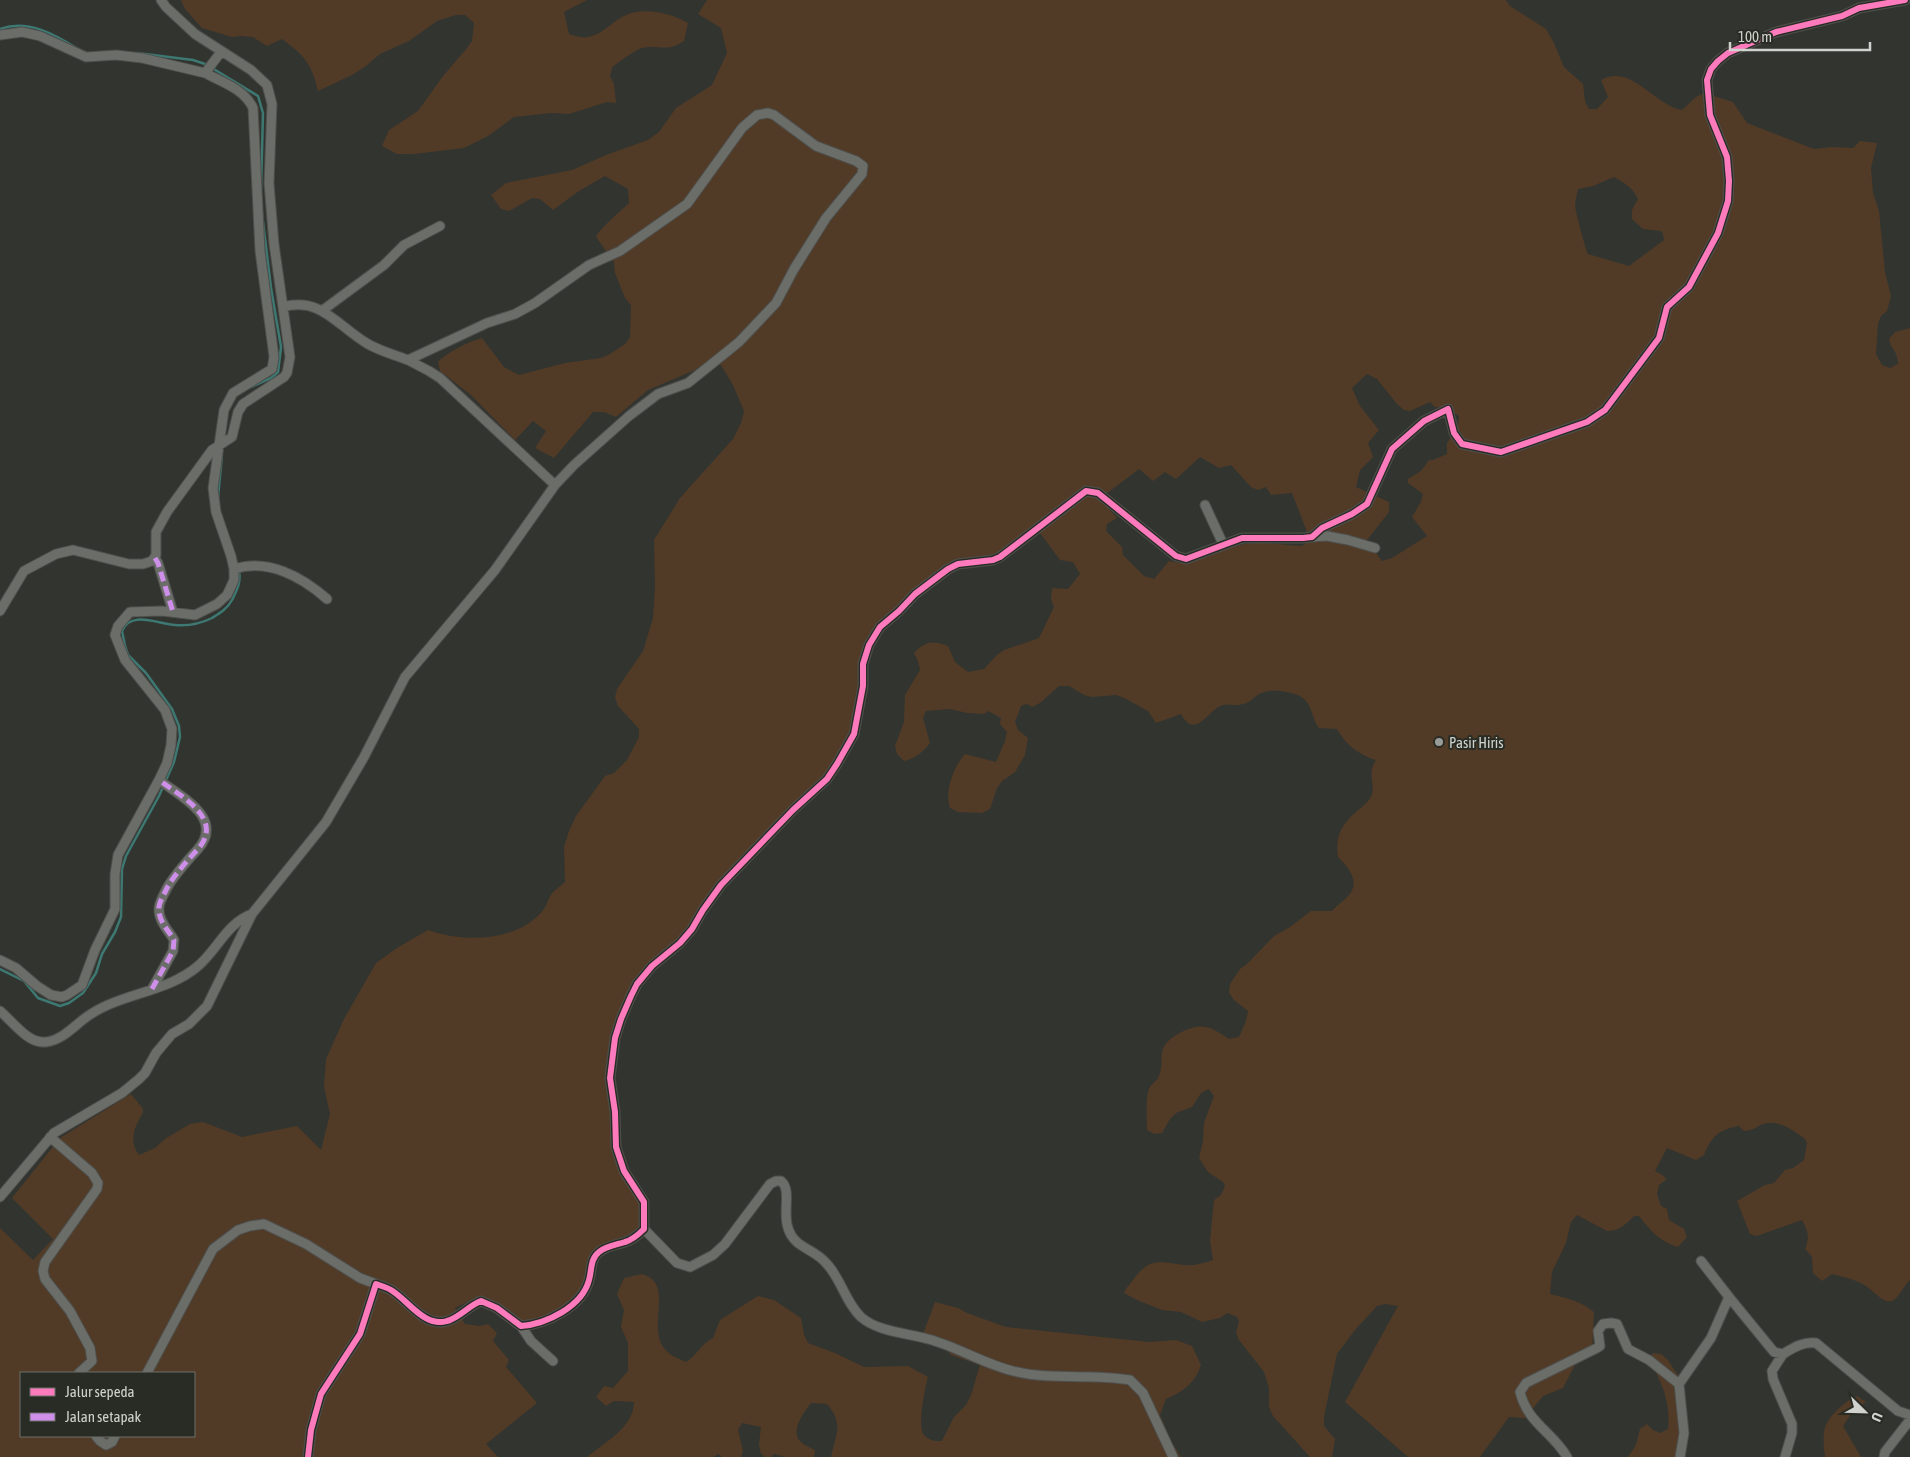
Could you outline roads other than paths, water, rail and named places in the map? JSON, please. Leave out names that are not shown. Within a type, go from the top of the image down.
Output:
[{"type":"street","points":[[161,0],[195,34],[251,70],[267,85],[272,104],[269,183],[274,244],[290,357],[287,373],[284,377],[243,404],[238,412],[232,437],[212,450],[167,512],[156,532],[155,558],[158,562],[173,612]]},
{"type":"street","points":[[1312,537],[1322,528],[1352,514],[1367,504],[1392,449],[1424,421],[1448,409],[1454,433],[1462,444],[1501,452],[1588,422],[1605,410],[1660,338],[1667,307],[1689,287],[1718,233],[1730,181],[1727,157],[1710,115],[1708,80],[1711,69],[1728,53],[1776,32],[1842,16],[1859,8],[1905,0]]},
{"type":"street","points":[[0,35],[22,32],[40,36],[86,56],[116,55],[142,58],[205,73],[242,92],[253,108],[260,251],[274,357],[272,369],[233,393],[228,399],[224,410],[223,442],[213,488],[216,512],[231,556],[239,568]]},
{"type":"street","points":[[205,73],[221,52]]},
{"type":"street","points":[[0,1197],[50,1137],[122,1093],[139,1079],[168,1038],[192,1022],[207,1006],[252,914],[326,822],[364,758],[405,677],[495,570],[555,485],[574,465],[658,394],[688,383],[713,364],[739,342],[776,303],[809,242],[862,174],[863,166],[856,161],[816,146],[774,115],[768,113],[757,115],[742,128],[687,204],[620,251],[589,265],[535,303],[515,314],[487,324],[408,360]]},
{"type":"street","points":[[323,310],[384,265],[404,245],[440,226]]},
{"type":"street","points":[[284,307],[295,304],[312,306],[323,310],[351,334],[370,346],[408,360],[440,378],[555,485]]},
{"type":"street","points":[[1173,1457],[1143,1393],[1130,1380],[1014,1372],[930,1339],[874,1325],[861,1317],[854,1309],[826,1261],[799,1244],[791,1236],[786,1222],[786,1188],[782,1181],[770,1184],[725,1244],[713,1255],[690,1267],[677,1263],[644,1229],[644,1202],[624,1172],[616,1147],[615,1112],[610,1078],[615,1038],[621,1019],[638,984],[652,966],[680,943],[692,929],[703,910],[722,885],[793,810],[827,778],[837,764],[848,748],[854,734],[863,686],[863,664],[869,645],[880,627],[937,576],[958,564],[993,560],[1000,557],[1086,491],[1098,493],[1182,560],[1242,538],[1327,536],[1375,548]]},
{"type":"street","points":[[1205,505],[1223,544]]},
{"type":"street","points":[[0,611],[24,571],[56,554],[73,550],[129,564],[143,564],[155,558]]},
{"type":"street","points":[[239,568],[256,565],[297,576],[327,599]]},
{"type":"street","points":[[0,960],[16,968],[36,986],[51,995],[65,996],[82,985],[98,944],[115,909],[115,874],[118,855],[162,783],[171,745],[170,720],[147,685],[125,660],[115,635],[118,626],[130,612],[173,612],[195,615],[217,604],[227,595],[239,568]]},
{"type":"street","points":[[152,989],[174,951],[174,940],[166,931],[158,910],[160,903],[168,886],[200,847],[206,837],[207,828],[202,814],[162,783]]},
{"type":"street","points":[[0,1011],[27,1036],[36,1041],[46,1042],[59,1038],[98,1009],[181,977],[198,966],[238,920],[252,914]]},
{"type":"street","points":[[50,1137],[92,1173],[98,1183],[97,1189],[45,1262],[43,1271],[45,1278],[70,1311],[90,1348],[92,1361],[80,1372]]},
{"type":"street","points":[[148,1372],[213,1249],[238,1230],[264,1224],[306,1244],[360,1278],[390,1289],[426,1318],[435,1322],[449,1321],[471,1304],[481,1301],[497,1308],[521,1326],[531,1341],[553,1361]]},
{"type":"street","points":[[521,1326],[533,1325],[558,1315],[572,1305],[586,1288],[593,1259],[598,1252],[627,1242],[644,1229]]},
{"type":"street","points":[[1701,1260],[1771,1349],[1777,1354],[1783,1354],[1809,1342],[1816,1343],[1898,1410],[1910,1415]]},
{"type":"street","points":[[308,1457],[311,1430],[321,1394],[360,1334],[376,1284]]},
{"type":"street","points":[[1675,1457],[1681,1453],[1683,1413],[1679,1384],[1711,1338],[1729,1297]]},
{"type":"street","points":[[1567,1457],[1526,1410],[1520,1392],[1526,1383],[1600,1346],[1598,1331],[1603,1324],[1617,1324],[1628,1349],[1649,1360],[1679,1384]]},
{"type":"street","points":[[1783,1354],[1772,1371],[1773,1379],[1792,1424],[1792,1433],[1786,1457]]},
{"type":"street","points":[[1884,1457],[1885,1452],[1910,1420]]},
{"type":"street","points":[[97,1437],[106,1445],[112,1442],[114,1437]]},
{"type":"waterway","points":[[0,29],[10,26],[31,27],[50,33],[78,49]]},
{"type":"waterway","points":[[137,53],[193,60],[208,65]]},
{"type":"waterway","points":[[212,68],[258,96],[263,113],[261,189]]},
{"type":"waterway","points":[[251,387],[271,378],[278,372],[281,347],[271,288],[262,214]]},
{"type":"waterway","points":[[218,497],[222,455]]},
{"type":"waterway","points":[[0,969],[24,981],[38,998],[60,1006],[69,1003],[83,993],[96,973],[102,954],[115,932],[121,917],[122,869],[126,856],[159,796],[174,762],[180,737],[179,726],[172,709],[146,673],[128,655],[122,631],[126,625],[138,620],[185,625],[212,618],[226,608],[232,600],[239,583],[239,571]]},
{"type":"place","name":"Pasir Hiris","points":[[1439,742]]}]
